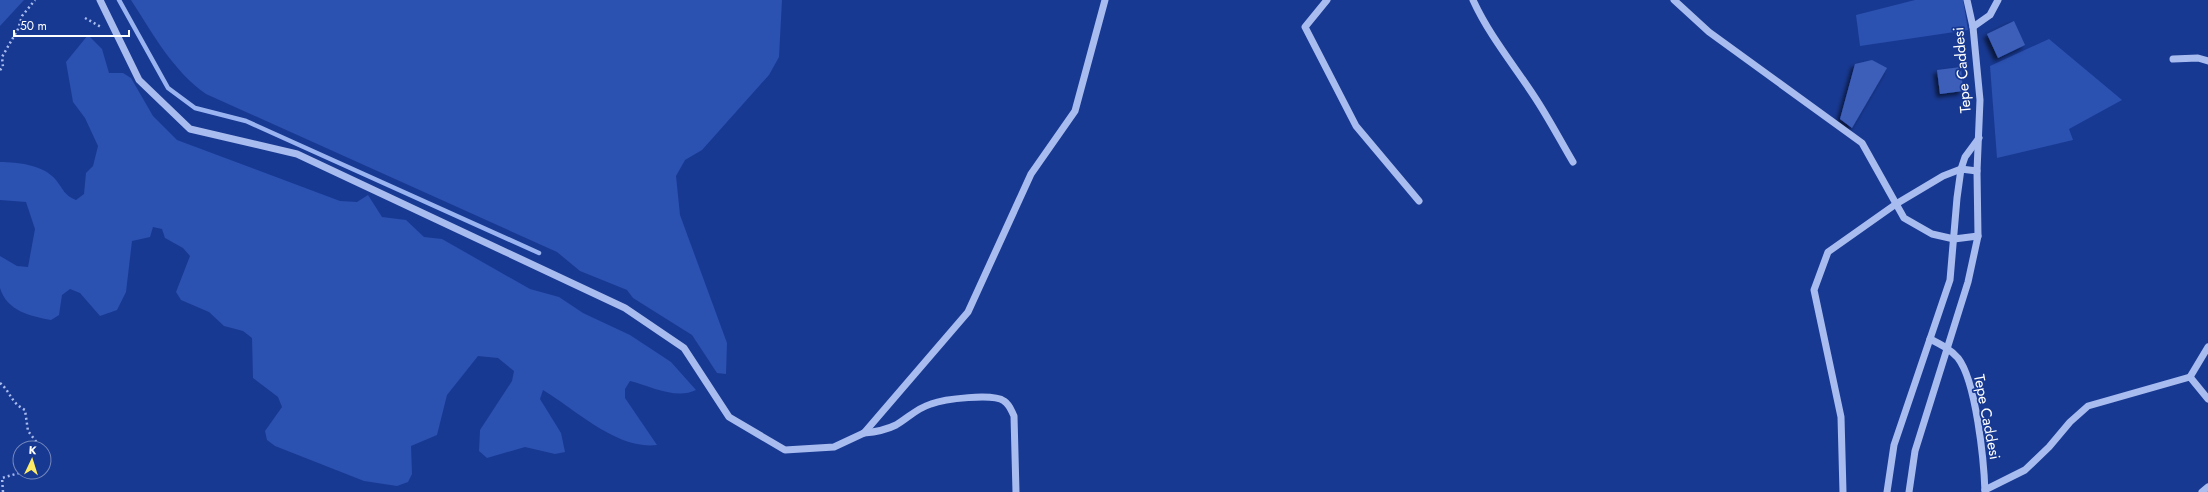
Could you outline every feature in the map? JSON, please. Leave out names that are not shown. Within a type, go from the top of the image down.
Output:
[{"type":"street","points":[[100,0],[139,80],[190,129],[297,154],[625,308],[684,348],[729,417],[785,450],[834,446],[864,433],[882,430],[897,425],[912,413],[929,404],[946,400],[994,398],[1003,400],[1010,407],[1014,416],[1016,492]]},
{"type":"street","points":[[864,433],[968,312],[1031,174],[1075,111],[1105,0]]},
{"type":"street","points":[[1326,0],[1305,27],[1356,126],[1419,201]]},
{"type":"street","points":[[1473,0],[1488,30],[1534,97],[1573,162]]},
{"type":"street","points":[[1674,0],[1710,32],[1862,143],[1904,218],[1932,234],[1954,239],[1978,236]]},
{"type":"street","name":"Tepe Caddesi","points":[[1909,492],[1915,451],[1946,347],[1968,282],[1978,236],[1977,170],[1980,100],[1973,27],[1967,0]]},
{"type":"street","points":[[1973,27],[1990,15],[1998,0]]},
{"type":"street","points":[[2173,59],[2198,58],[2208,62]]},
{"type":"street","points":[[1887,492],[1894,445],[1950,280],[1957,198],[1965,157],[1979,138]]},
{"type":"street","points":[[1843,492],[1841,417],[1814,290],[1828,252],[1896,204],[1943,176],[1962,169],[1977,170]]},
{"type":"street","name":"Tepe Caddesi","points":[[1930,339],[1946,347],[1957,357],[1967,374],[1981,441],[1985,491]]},
{"type":"street","points":[[1985,491],[2025,470],[2070,422],[2088,406],[2190,377],[2208,347]]},
{"type":"street","points":[[2190,377],[2208,399]]},
{"type":"street","points":[[2202,492],[2208,487]]},
{"type":"path","points":[[0,70],[3,67],[2,57],[18,29],[22,16],[35,0]]},
{"type":"path","points":[[0,383],[6,388],[15,404],[25,410],[27,419],[26,427],[34,440]]},
{"type":"path","points":[[3,492],[2,478],[12,476]]},
{"type":"shaded area","points":[[0,0],[24,0],[0,26]]},
{"type":"shaded area","points":[[131,0],[782,0],[779,57],[769,75],[702,150],[685,160],[676,176],[680,215],[727,343],[726,374],[717,373],[692,335],[633,298],[627,290],[580,271],[557,252],[206,94],[183,74],[164,51]]},
{"type":"shaded area","points":[[1915,0],[1963,0],[1968,30],[1860,46],[1856,15]]},
{"type":"shaded area","points":[[88,35],[102,49],[109,73],[123,73],[131,78],[153,116],[177,140],[340,201],[357,202],[368,195],[382,217],[406,220],[424,237],[442,239],[530,289],[559,297],[583,313],[630,335],[671,362],[696,390],[680,394],[672,393],[630,381],[625,389],[625,398],[657,445],[642,445],[612,435],[597,427],[543,390],[540,399],[561,433],[565,452],[555,454],[525,447],[487,458],[479,451],[480,430],[512,381],[514,371],[498,358],[478,356],[447,395],[437,435],[411,446],[412,474],[408,482],[397,486],[364,481],[275,446],[267,440],[265,431],[282,407],[278,397],[253,378],[252,338],[243,331],[224,326],[209,312],[181,300],[176,292],[190,256],[183,248],[165,238],[162,229],[153,227],[150,237],[132,241],[126,292],[117,310],[100,316],[80,293],[70,289],[62,295],[59,315],[51,320],[35,317],[20,311],[8,302],[3,296],[0,288],[0,256],[17,266],[28,267],[35,229],[26,202],[0,200],[0,162],[30,165],[45,171],[56,180],[67,194],[76,200],[84,194],[86,173],[93,166],[98,146],[85,118],[73,102],[66,62]]},
{"type":"shaded area","points":[[2049,39],[2122,100],[2069,129],[2073,140],[1997,158],[1990,66]]},
{"type":"building","points":[[2014,21],[2025,45],[1998,58],[1987,34]]},
{"type":"building","points":[[1872,60],[1887,68],[1852,128],[1840,119],[1855,64]]},
{"type":"building","points":[[1961,67],[1963,91],[1940,94],[1937,70]]},
{"type":"waterway","points":[[119,0],[168,88],[195,108],[246,121],[539,253]]}]
